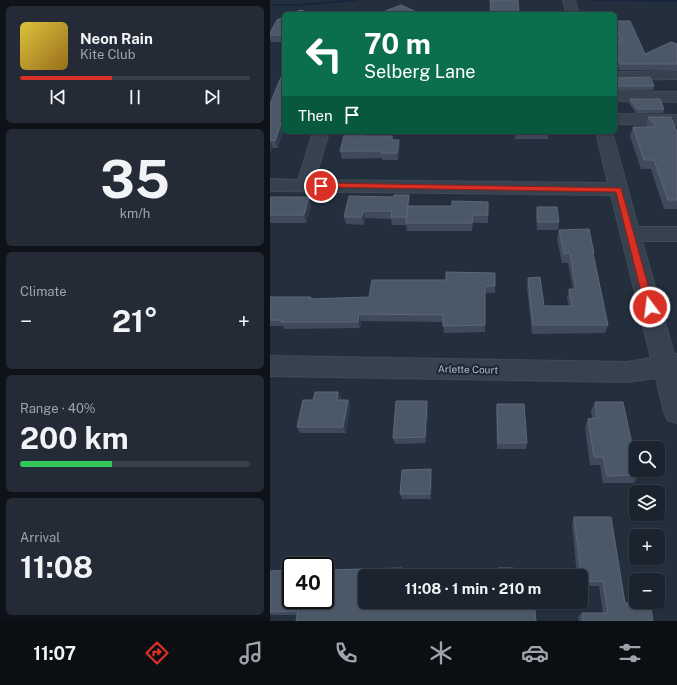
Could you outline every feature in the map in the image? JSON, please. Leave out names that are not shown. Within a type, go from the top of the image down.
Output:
[{"type":"street","points":[[569,0],[572,12]]},
{"type":"street","points":[[617,76],[677,75]]},
{"type":"street","points":[[617,96],[677,97]]},
{"type":"street","points":[[617,119],[677,120]]},
{"type":"street","points":[[305,185],[320,134]]},
{"type":"street","points":[[605,134],[630,234],[671,365],[677,412]]},
{"type":"street","points":[[270,185],[619,189]]},
{"type":"street","points":[[630,234],[677,234]]},
{"type":"street","name":"Arlette Court","points":[[270,366],[628,372],[671,365]]},
{"type":"building","points":[[490,0],[518,0],[519,12],[491,12]]},
{"type":"building","points":[[401,5],[417,12],[383,12]]},
{"type":"building","points":[[301,10],[306,12],[296,12]]},
{"type":"building","points":[[282,18],[282,35],[270,35],[270,33],[277,20]]},
{"type":"building","points":[[617,21],[630,21],[645,54],[671,42],[677,44],[677,64],[620,64],[617,56],[617,41],[621,41],[617,31]]},
{"type":"building","points":[[282,75],[282,121],[275,141],[270,140],[270,104]]},
{"type":"building","points":[[650,77],[654,86],[617,86],[617,78]]},
{"type":"building","points":[[630,99],[660,99],[664,109],[637,109]]},
{"type":"building","points":[[648,117],[671,117],[677,132],[677,200],[668,200],[654,160],[644,160],[633,127],[656,127]]},
{"type":"building","points":[[344,134],[364,134],[363,136],[392,136],[392,140],[399,140],[397,153],[381,153],[381,151],[340,151]]},
{"type":"building","points":[[394,195],[409,195],[406,217],[391,217],[392,211],[363,211],[362,217],[344,217],[349,196],[394,197]]},
{"type":"building","points":[[271,197],[309,197],[304,215],[270,215]]},
{"type":"building","points":[[452,201],[488,202],[488,215],[473,215],[472,223],[406,223],[408,206],[452,206]]},
{"type":"building","points":[[537,207],[557,207],[559,222],[538,222]]},
{"type":"building","points":[[589,229],[608,325],[533,325],[528,278],[540,277],[544,306],[572,306],[569,289],[576,289],[570,253],[564,254],[559,230]]},
{"type":"building","points":[[446,272],[495,273],[495,286],[485,286],[485,325],[443,326],[443,315],[359,314],[358,322],[281,322],[282,320],[270,320],[270,297],[311,297],[310,299],[369,297],[372,280],[446,280]]},
{"type":"building","points":[[315,392],[338,392],[337,400],[348,400],[343,427],[297,427],[303,400],[313,400]]},
{"type":"building","points":[[396,401],[427,401],[425,437],[393,438]]},
{"type":"building","points":[[595,402],[623,402],[631,441],[629,441],[629,475],[607,476],[603,457],[594,457],[588,419],[597,418]]},
{"type":"building","points":[[497,404],[524,404],[527,443],[498,443]]},
{"type":"building","points":[[431,469],[430,494],[400,494],[402,470]]},
{"type":"building","points":[[574,517],[611,517],[625,603],[629,603],[629,609],[651,609],[653,621],[583,621],[582,613],[608,613],[603,581],[588,582],[588,569],[580,569]]},
{"type":"building","points":[[402,568],[402,569],[364,569]]},
{"type":"building","points":[[513,568],[513,569],[498,569]]},
{"type":"building","points":[[358,569],[358,609],[535,609],[536,621],[296,621],[298,611],[270,612],[270,571],[282,570],[282,609],[334,609],[334,570]]},
{"type":"waterway","points":[[270,5],[300,5],[356,0]]},
{"type":"waterway","points":[[591,0],[677,1]]},
{"type":"route","points":[[321,186],[619,189],[650,307]]}]
